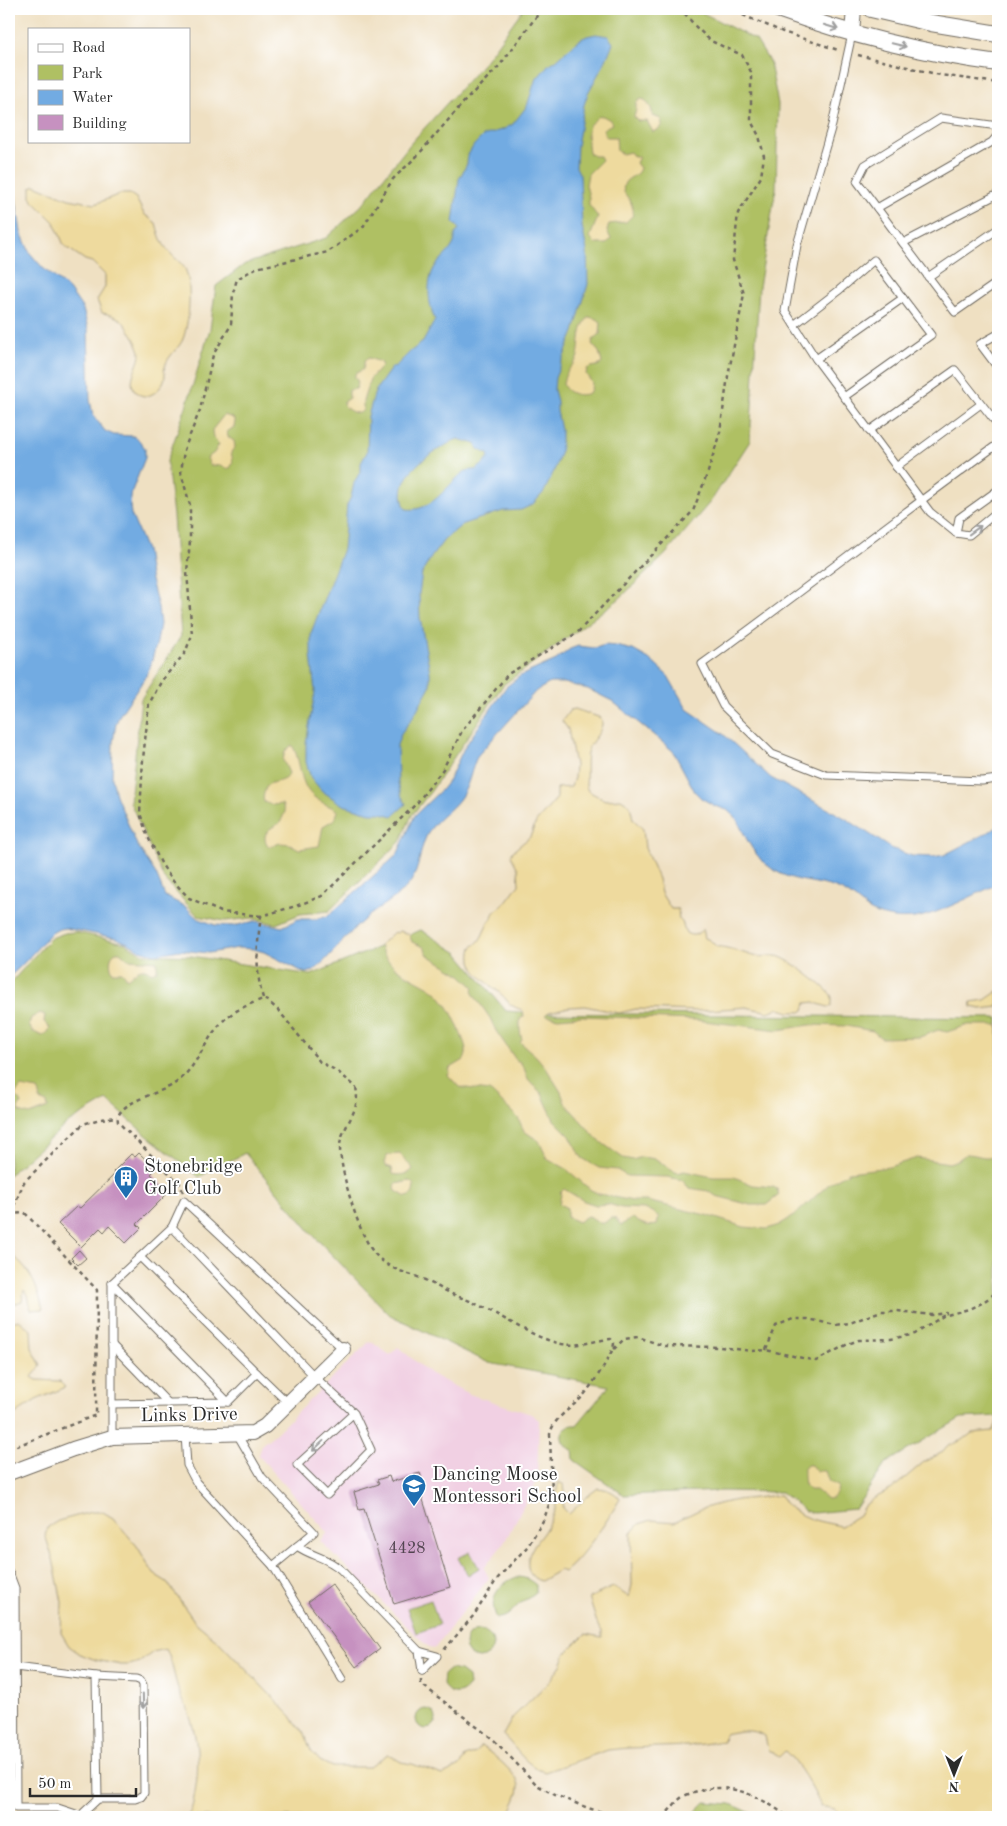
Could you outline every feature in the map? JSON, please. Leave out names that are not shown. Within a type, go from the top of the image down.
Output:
[{"type":"street","points":[[778,9],[852,33],[929,52],[998,63]]},
{"type":"street","points":[[852,33],[854,9]]},
{"type":"street","points":[[871,9],[930,23],[998,34]]},
{"type":"street","name":"Links Drive","points":[[9,1473],[73,1449],[112,1437],[253,1433],[259,1430],[288,1403],[343,1349]]},
{"type":"lane","points":[[852,33],[832,125],[797,245],[785,311],[816,359],[930,512],[956,533],[969,535],[998,511]]},
{"type":"lane","points":[[998,126],[941,118],[866,165],[857,181],[955,312],[998,282]]},
{"type":"lane","points":[[877,208],[992,142],[998,135]]},
{"type":"lane","points":[[903,243],[998,194]]},
{"type":"lane","points":[[928,277],[998,229]]},
{"type":"lane","points":[[794,325],[874,260],[931,335],[844,397]]},
{"type":"lane","points":[[816,359],[902,298]]},
{"type":"lane","points":[[998,334],[980,344],[998,368]]},
{"type":"lane","points":[[869,431],[955,370],[998,425]]},
{"type":"lane","points":[[896,467],[981,404]]},
{"type":"lane","points":[[998,444],[920,500],[819,578],[702,664],[723,706],[772,754],[781,758],[826,775],[982,781],[998,779]]},
{"type":"lane","points":[[956,533],[959,518],[998,490]]},
{"type":"lane","points":[[112,1437],[112,1283],[172,1226],[184,1201],[343,1349]]},
{"type":"lane","points":[[172,1226],[314,1376],[354,1412],[371,1450],[327,1496],[297,1465],[354,1412]]},
{"type":"lane","points":[[140,1257],[288,1403]]},
{"type":"lane","points":[[112,1283],[228,1402]]},
{"type":"lane","points":[[112,1345],[168,1403]]},
{"type":"lane","points":[[112,1404],[228,1402],[257,1373]]},
{"type":"lane","points":[[237,1434],[262,1476],[314,1532],[273,1566]]},
{"type":"lane","points":[[185,1435],[187,1465],[196,1482],[273,1566],[342,1679]]},
{"type":"lane","points":[[297,1546],[305,1552],[332,1562],[419,1651],[437,1656],[422,1671]]},
{"type":"lane","points":[[9,1572],[15,1588],[12,1808],[58,1808],[83,1816],[98,1799],[96,1677]]},
{"type":"lane","points":[[419,1651],[422,1671]]},
{"type":"lane","points":[[15,1667],[96,1677],[136,1679],[140,1681],[143,1705],[144,1793],[141,1797],[135,1799],[98,1799]]},
{"type":"path","points":[[542,9],[500,65],[393,179],[364,227],[328,252],[256,268],[238,278],[233,294],[231,325],[213,355],[200,410],[184,450],[181,473],[190,505],[190,541],[187,572],[192,635],[185,653],[162,680],[149,704],[140,813],[147,835],[172,881],[189,898],[221,912],[260,917],[322,896],[417,803],[443,769],[462,731],[508,674],[577,633],[692,511],[708,472],[720,432],[728,376],[744,294],[733,260],[738,213],[761,177],[764,156],[759,136],[752,121],[751,72],[742,55],[711,41],[681,9]]},
{"type":"path","points":[[728,9],[784,32],[840,50]]},
{"type":"path","points":[[865,57],[940,75],[998,83]]},
{"type":"path","points":[[260,917],[258,984],[263,998],[279,1011],[320,1062],[342,1074],[356,1087],[358,1098],[356,1108],[342,1137],[340,1149],[343,1170],[353,1209],[369,1246],[375,1254],[393,1269],[424,1280],[475,1303],[522,1329],[562,1344],[571,1345],[611,1339],[614,1343],[614,1349]]},
{"type":"path","points":[[184,1201],[180,1184],[118,1122],[117,1117],[121,1109],[128,1104],[158,1093],[174,1084],[185,1075],[222,1022],[233,1013],[263,998]]},
{"type":"path","points":[[9,1213],[24,1182],[83,1124],[117,1117]]},
{"type":"path","points":[[9,1213],[26,1213],[97,1290],[96,1415],[9,1449]]},
{"type":"path","points":[[766,1350],[776,1326],[793,1319],[815,1320],[835,1325],[850,1323],[881,1311],[932,1315],[956,1312],[969,1310],[982,1303],[998,1290]]},
{"type":"path","points":[[437,1656],[442,1653],[447,1644],[474,1614],[497,1579],[522,1554],[534,1538],[548,1511],[552,1496],[550,1434],[552,1427],[556,1420],[584,1394],[614,1349],[624,1339],[638,1337],[664,1346],[720,1347],[751,1351],[766,1350],[816,1361],[859,1340],[902,1337],[914,1334],[943,1316],[956,1312]]},
{"type":"path","points":[[422,1671],[421,1684],[494,1740],[537,1785],[581,1806],[608,1814],[639,1817]]},
{"type":"path","points":[[662,1817],[682,1797],[699,1791],[720,1788],[734,1788],[748,1792],[763,1799],[788,1817]]},
{"type":"shaded area","name":"Dancing Moose Montessori School","points":[[370,1341],[390,1355],[398,1347],[431,1374],[469,1394],[531,1414],[539,1420],[537,1481],[504,1543],[484,1568],[489,1578],[434,1649],[426,1645],[320,1541],[328,1533],[258,1455],[261,1445],[275,1434]]},
{"type":"green space","points":[[523,9],[695,9],[756,40],[770,63],[778,104],[776,189],[759,287],[750,441],[711,501],[665,555],[619,599],[503,685],[431,791],[412,815],[400,842],[329,911],[300,914],[276,924],[252,918],[225,921],[198,916],[164,879],[130,802],[141,699],[181,636],[173,516],[167,461],[210,329],[216,286],[245,264],[326,238],[361,206],[411,143],[486,60]]},
{"type":"green space","name":"Stonebridge Golf Club","points":[[421,930],[458,953],[506,1011],[531,1013],[998,1018],[998,1416],[961,1418],[886,1463],[855,1509],[813,1513],[805,1511],[781,1492],[722,1491],[624,1495],[574,1460],[573,1450],[562,1439],[563,1431],[566,1428],[577,1425],[609,1386],[489,1363],[390,1315],[312,1234],[245,1153],[199,1177],[145,1134],[107,1100],[68,1123],[9,1175],[9,985],[51,938],[75,932],[125,943],[143,954],[191,956],[311,975]]},
{"type":"green space","points":[[470,1552],[479,1568],[468,1575],[458,1558]]},
{"type":"green space","points":[[517,1577],[527,1579],[536,1585],[536,1593],[519,1604],[505,1617],[497,1618],[493,1604],[496,1593],[505,1583]]},
{"type":"green space","points":[[431,1600],[439,1625],[416,1633],[407,1608]]},
{"type":"green space","points":[[479,1630],[489,1634],[493,1644],[489,1654],[479,1658],[469,1654],[465,1644],[469,1634]]},
{"type":"green space","points":[[450,1669],[460,1671],[468,1677],[469,1686],[462,1692],[451,1692],[443,1685],[444,1674]]},
{"type":"green space","points":[[426,1709],[433,1712],[436,1719],[433,1726],[426,1729],[419,1726],[416,1719],[419,1712]]},
{"type":"green space","points":[[705,1802],[731,1804],[760,1817],[690,1817]]},
{"type":"sand","points":[[641,99],[645,100],[651,108],[653,116],[661,119],[662,125],[653,132],[647,121],[638,121],[634,117],[636,103]]},
{"type":"sand","points":[[599,116],[610,120],[612,124],[603,129],[606,137],[616,137],[617,151],[622,154],[630,152],[634,157],[639,157],[636,163],[640,168],[637,173],[625,182],[623,188],[632,205],[633,215],[626,222],[609,224],[607,231],[611,239],[606,244],[595,244],[590,237],[598,217],[589,205],[586,185],[588,174],[602,160],[600,156],[594,156],[589,153],[587,135],[589,125]]},
{"type":"sand","points":[[35,185],[69,199],[95,204],[120,194],[130,194],[136,198],[144,214],[156,223],[164,245],[185,269],[188,277],[189,295],[185,332],[181,343],[166,363],[163,382],[153,394],[142,396],[133,387],[133,377],[140,352],[129,329],[120,319],[102,313],[97,300],[105,287],[105,275],[92,262],[85,260],[64,245],[54,222],[31,199],[31,187]]},
{"type":"sand","points":[[589,317],[601,322],[600,334],[593,340],[592,344],[599,352],[602,363],[587,369],[586,374],[592,383],[591,389],[589,393],[578,395],[567,390],[563,384],[568,370],[577,359],[581,330]]},
{"type":"sand","points":[[369,358],[380,362],[382,366],[370,379],[363,401],[363,410],[360,413],[355,413],[347,409],[343,402],[349,398],[349,390],[356,389],[358,382],[355,374],[363,369],[365,360]]},
{"type":"sand","points":[[224,415],[233,418],[235,422],[234,427],[227,432],[228,437],[234,441],[235,447],[231,452],[232,465],[227,469],[210,465],[207,458],[214,453],[219,444],[213,438],[212,430]]},
{"type":"sand","points":[[575,709],[601,718],[602,723],[600,731],[587,753],[586,786],[588,791],[605,800],[621,799],[630,805],[633,819],[643,829],[645,848],[658,879],[661,893],[671,909],[678,909],[679,919],[686,933],[694,935],[703,929],[705,938],[717,947],[729,948],[756,957],[781,957],[805,972],[822,986],[831,995],[832,1001],[831,1007],[815,1002],[806,1003],[804,1010],[801,1012],[789,1012],[777,1008],[769,1012],[746,1007],[697,1011],[636,1009],[619,1013],[585,1006],[569,1007],[549,1012],[545,1015],[558,1018],[582,1016],[696,1020],[778,1030],[810,1025],[846,1026],[873,1031],[881,1038],[920,1037],[938,1030],[947,1032],[968,1025],[998,1025],[998,1152],[991,1157],[966,1154],[958,1160],[949,1163],[917,1158],[889,1167],[849,1172],[830,1183],[795,1215],[779,1225],[767,1229],[744,1227],[706,1215],[646,1201],[633,1201],[599,1194],[591,1190],[565,1168],[547,1158],[539,1141],[524,1131],[518,1118],[492,1093],[459,1087],[448,1075],[449,1069],[464,1060],[466,1053],[466,1047],[459,1028],[449,1009],[437,993],[402,972],[383,953],[380,945],[394,932],[397,933],[399,931],[409,934],[412,942],[424,947],[428,955],[461,975],[474,987],[472,991],[474,995],[490,1018],[496,1031],[516,1060],[524,1068],[528,1079],[542,1094],[554,1120],[570,1136],[582,1158],[599,1168],[617,1170],[627,1176],[667,1177],[682,1180],[689,1188],[708,1191],[716,1196],[751,1205],[766,1205],[779,1195],[777,1189],[773,1187],[753,1185],[734,1177],[713,1177],[684,1171],[678,1173],[656,1159],[641,1157],[633,1160],[623,1158],[598,1140],[565,1103],[561,1092],[546,1068],[520,1042],[522,1040],[520,1019],[524,1016],[523,1011],[510,1004],[479,975],[472,963],[472,947],[481,937],[494,912],[504,904],[519,885],[518,869],[511,856],[513,851],[530,837],[536,822],[557,798],[557,788],[571,787],[575,765],[568,729],[562,721],[570,710]]},
{"type":"sand","points":[[292,745],[305,786],[309,792],[338,811],[335,819],[323,826],[319,846],[299,849],[290,844],[280,843],[269,847],[265,835],[269,829],[280,823],[285,812],[282,804],[272,805],[264,802],[263,798],[267,785],[283,780],[289,773],[283,760],[285,751]]},
{"type":"sand","points":[[116,952],[120,952],[128,959],[157,961],[157,970],[152,973],[142,969],[127,978],[122,972],[113,972],[110,961]]},
{"type":"sand","points":[[998,991],[998,1007],[981,1009],[972,1007],[971,1002],[985,1000]]},
{"type":"sand","points":[[40,1013],[45,1015],[44,1022],[50,1028],[42,1036],[32,1031],[29,1025],[31,1018]]},
{"type":"sand","points":[[21,1087],[38,1090],[40,1094],[39,1100],[47,1103],[48,1108],[30,1115],[19,1112],[18,1109],[21,1103],[15,1094]]},
{"type":"sand","points":[[400,1154],[413,1169],[404,1174],[393,1174],[392,1168],[386,1166],[384,1162],[388,1155]]},
{"type":"sand","points":[[410,1181],[414,1185],[413,1193],[410,1196],[406,1197],[396,1191],[396,1184]]},
{"type":"sand","points":[[564,1189],[584,1201],[596,1205],[608,1204],[622,1208],[644,1209],[652,1212],[659,1217],[657,1225],[651,1226],[633,1218],[621,1225],[615,1218],[610,1218],[601,1223],[587,1216],[578,1222],[567,1217],[567,1208],[559,1204],[560,1193]]},
{"type":"sand","points":[[9,1254],[22,1264],[32,1278],[43,1309],[31,1310],[28,1295],[24,1290],[22,1301],[9,1306]]},
{"type":"sand","points":[[9,1320],[11,1322],[19,1320],[31,1330],[32,1348],[41,1366],[32,1377],[37,1380],[60,1381],[66,1387],[36,1400],[9,1418]]},
{"type":"sand","points":[[998,1421],[998,1817],[839,1817],[834,1809],[821,1806],[801,1770],[785,1751],[779,1757],[768,1750],[765,1736],[750,1731],[724,1734],[723,1741],[688,1746],[608,1750],[545,1772],[527,1762],[503,1735],[513,1717],[550,1681],[561,1665],[566,1653],[585,1634],[602,1637],[602,1631],[598,1626],[589,1598],[613,1587],[629,1597],[632,1585],[631,1533],[639,1524],[652,1520],[674,1522],[701,1509],[722,1503],[780,1495],[791,1509],[799,1514],[841,1526],[859,1515],[864,1506],[892,1489],[924,1462],[972,1433],[993,1431]]},
{"type":"sand","points":[[807,1465],[811,1465],[816,1471],[825,1471],[829,1482],[838,1486],[833,1498],[827,1499],[816,1490],[809,1490],[805,1486],[803,1470]]},
{"type":"sand","points":[[559,1482],[564,1485],[563,1508],[569,1514],[598,1488],[616,1494],[620,1499],[595,1538],[572,1565],[564,1572],[560,1570],[541,1581],[532,1576],[528,1568],[528,1558],[555,1509]]},
{"type":"sand","points":[[91,1512],[103,1512],[113,1518],[137,1546],[154,1574],[167,1582],[195,1622],[219,1642],[291,1716],[297,1726],[304,1732],[311,1751],[320,1761],[332,1767],[369,1767],[388,1754],[401,1762],[443,1775],[460,1766],[465,1757],[475,1753],[481,1746],[504,1764],[518,1782],[518,1794],[508,1817],[187,1817],[192,1805],[197,1782],[198,1761],[196,1741],[166,1649],[153,1652],[140,1662],[121,1665],[96,1660],[80,1654],[69,1646],[61,1633],[62,1602],[53,1559],[45,1535],[48,1527],[58,1521]]},
{"type":"water","points":[[596,34],[608,36],[613,43],[588,93],[577,146],[576,167],[580,175],[582,226],[587,251],[588,284],[574,332],[555,378],[554,390],[561,430],[561,451],[544,492],[532,505],[521,510],[503,511],[463,524],[444,540],[432,556],[422,573],[419,594],[420,618],[430,672],[430,686],[413,717],[402,732],[397,745],[398,783],[406,804],[393,816],[370,813],[343,805],[322,791],[311,778],[306,762],[306,743],[315,692],[311,633],[343,549],[347,505],[354,483],[361,470],[361,463],[367,452],[368,416],[374,395],[392,367],[396,366],[423,342],[435,320],[429,299],[429,284],[433,270],[452,246],[459,228],[453,222],[459,179],[467,164],[468,155],[483,136],[513,124],[527,106],[536,78],[548,65],[579,40]],"holes":[[[458,439],[476,444],[478,449],[488,454],[489,458],[485,462],[477,469],[465,472],[457,478],[431,503],[415,509],[406,509],[402,490],[405,481],[417,465],[433,453]]]},
{"type":"water","points":[[9,185],[15,193],[21,232],[30,253],[43,268],[69,289],[83,309],[88,329],[90,400],[93,415],[105,431],[114,435],[133,436],[145,448],[145,458],[132,491],[130,505],[131,514],[146,550],[160,624],[150,667],[145,678],[119,716],[116,724],[113,742],[112,778],[116,795],[136,843],[156,874],[165,896],[186,907],[197,918],[215,925],[234,926],[255,921],[282,927],[298,919],[317,919],[328,916],[397,855],[415,815],[449,780],[464,748],[506,687],[520,676],[556,660],[570,649],[578,646],[595,648],[605,645],[633,650],[649,659],[668,676],[687,709],[722,733],[771,778],[845,818],[891,848],[912,856],[933,857],[944,855],[998,827],[998,884],[934,913],[902,919],[883,916],[871,911],[838,889],[784,875],[761,860],[749,843],[736,818],[727,810],[715,806],[695,792],[673,751],[612,701],[588,689],[564,683],[550,683],[536,691],[478,755],[461,797],[429,831],[416,872],[410,883],[358,925],[314,971],[306,973],[264,952],[253,949],[238,948],[209,953],[180,950],[155,954],[140,950],[116,938],[65,928],[50,934],[9,977]]},
{"type":"building","name":"Stonebridge Golf Club","points":[[139,1153],[156,1169],[151,1174],[169,1192],[137,1224],[141,1228],[126,1243],[109,1226],[104,1232],[100,1228],[81,1247],[58,1224],[77,1206],[80,1208],[115,1174],[113,1172],[131,1154],[135,1157]]},
{"type":"building","points":[[79,1250],[86,1258],[78,1265],[71,1258]]},
{"type":"building","points":[[420,1473],[425,1488],[420,1490],[450,1587],[394,1604],[364,1509],[359,1510],[354,1492],[379,1484],[377,1480],[389,1476],[391,1482]]},
{"type":"building","points":[[332,1584],[380,1649],[356,1667],[308,1602]]},
{"type":"place","name":"Stonebridge Golf Club","points":[[126,1199]]},
{"type":"place","name":"Dancing Moose Montessori School","points":[[414,1507]]}]
